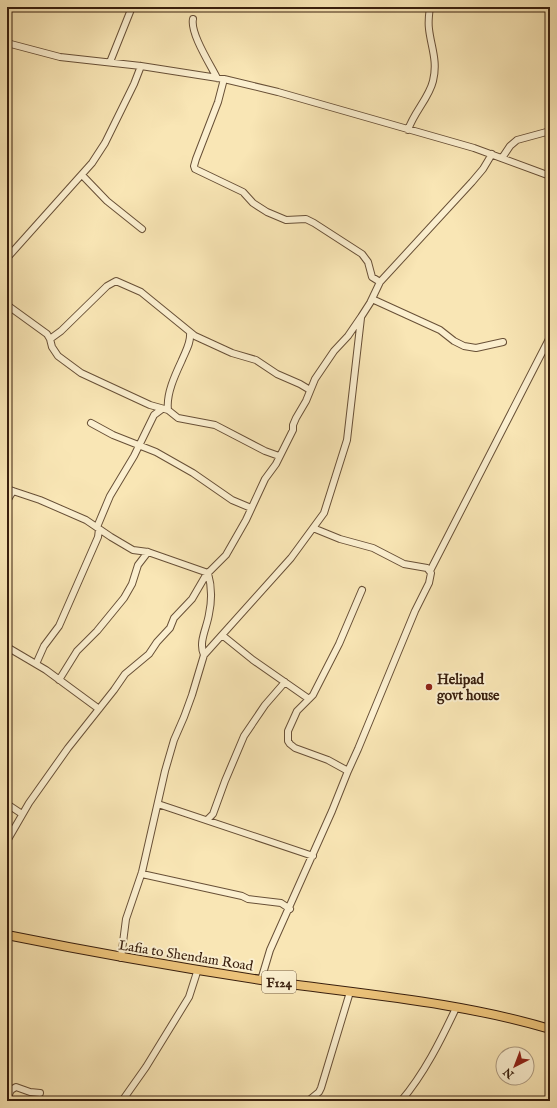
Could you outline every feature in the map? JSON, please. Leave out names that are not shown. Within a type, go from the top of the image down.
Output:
[{"type":"main road","name":"Lafia to Shendam Road","points":[[7,935],[121,958],[456,1008],[550,1029]]},
{"type":"street","points":[[110,62],[132,7]]},
{"type":"street","points":[[408,130],[411,121],[428,93],[433,81],[435,57],[428,27],[430,7]]},
{"type":"street","points":[[193,19],[193,28],[196,39],[216,78]]},
{"type":"street","points":[[7,43],[60,57],[141,66],[224,79],[278,92],[474,148],[550,176]]},
{"type":"street","points":[[7,258],[82,175],[105,143],[134,84],[141,66]]},
{"type":"street","points":[[224,79],[218,102],[194,164],[195,169],[243,192],[253,203],[267,212],[286,220],[306,220],[314,223],[365,256],[372,277],[380,282]]},
{"type":"street","points":[[502,158],[510,146],[517,140],[550,131]]},
{"type":"street","points":[[7,841],[29,803],[68,748],[125,674],[149,654],[157,642],[170,628],[174,618],[192,599],[208,573],[230,550],[265,479],[276,464],[293,430],[296,418],[306,401],[315,380],[334,350],[348,336],[361,318],[380,282],[483,170],[492,154]]},
{"type":"street","points":[[82,175],[107,201],[142,229]]},
{"type":"street","points":[[50,339],[61,331],[107,286],[116,281],[142,292],[190,333],[197,337],[232,353],[256,360],[277,374],[310,390]]},
{"type":"street","points":[[372,299],[440,330],[454,341],[464,346],[476,348],[504,342]]},
{"type":"street","points":[[7,305],[34,323],[47,334],[52,347],[58,356],[79,372],[162,409],[178,418],[215,425],[265,451],[279,456]]},
{"type":"street","points":[[121,958],[126,919],[142,874],[165,771],[174,740],[184,717],[204,655],[291,558],[324,513],[347,440],[361,318]]},
{"type":"street","points":[[36,664],[44,646],[59,626],[98,537],[98,528],[110,496],[140,446],[154,415],[167,403],[190,340],[190,333]]},
{"type":"street","points":[[190,340],[197,337]]},
{"type":"street","points":[[261,980],[270,950],[313,856],[429,583],[431,575],[430,571],[550,337]]},
{"type":"street","points":[[91,423],[113,435],[156,452],[193,473],[232,500],[252,508]]},
{"type":"street","points":[[7,501],[10,490],[40,500],[86,520],[130,548],[148,552],[208,573]]},
{"type":"street","points":[[313,528],[340,539],[373,548],[404,564],[427,568],[430,571]]},
{"type":"street","points":[[59,680],[77,651],[97,631],[124,598],[132,584],[138,565],[148,552]]},
{"type":"street","points":[[204,655],[201,647],[209,616],[211,594],[208,573]]},
{"type":"street","points":[[198,590],[211,594]]},
{"type":"street","points":[[348,771],[328,760],[295,748],[289,743],[288,737],[291,722],[297,711],[315,691],[339,644],[362,590]]},
{"type":"street","points":[[222,635],[253,660],[309,699]]},
{"type":"street","points":[[7,647],[36,664],[99,709]]},
{"type":"street","points":[[207,820],[212,814],[244,736],[265,705],[285,682]]},
{"type":"street","points":[[7,804],[22,814]]},
{"type":"street","points":[[158,804],[313,856]]},
{"type":"street","points":[[212,814],[215,823]]},
{"type":"street","points":[[142,874],[242,896],[248,899],[281,903],[290,909]]},
{"type":"street","points":[[122,1101],[166,1035],[189,997],[198,969]]},
{"type":"street","points":[[308,1101],[319,1092],[321,1088],[350,992]]},
{"type":"street","points":[[401,1101],[415,1083],[446,1030],[456,1008]]},
{"type":"street","points":[[7,1098],[13,1088],[16,1087],[30,1092],[40,1093]]},
{"type":"place","name":"Helipad govt house","points":[[429,687]]}]
